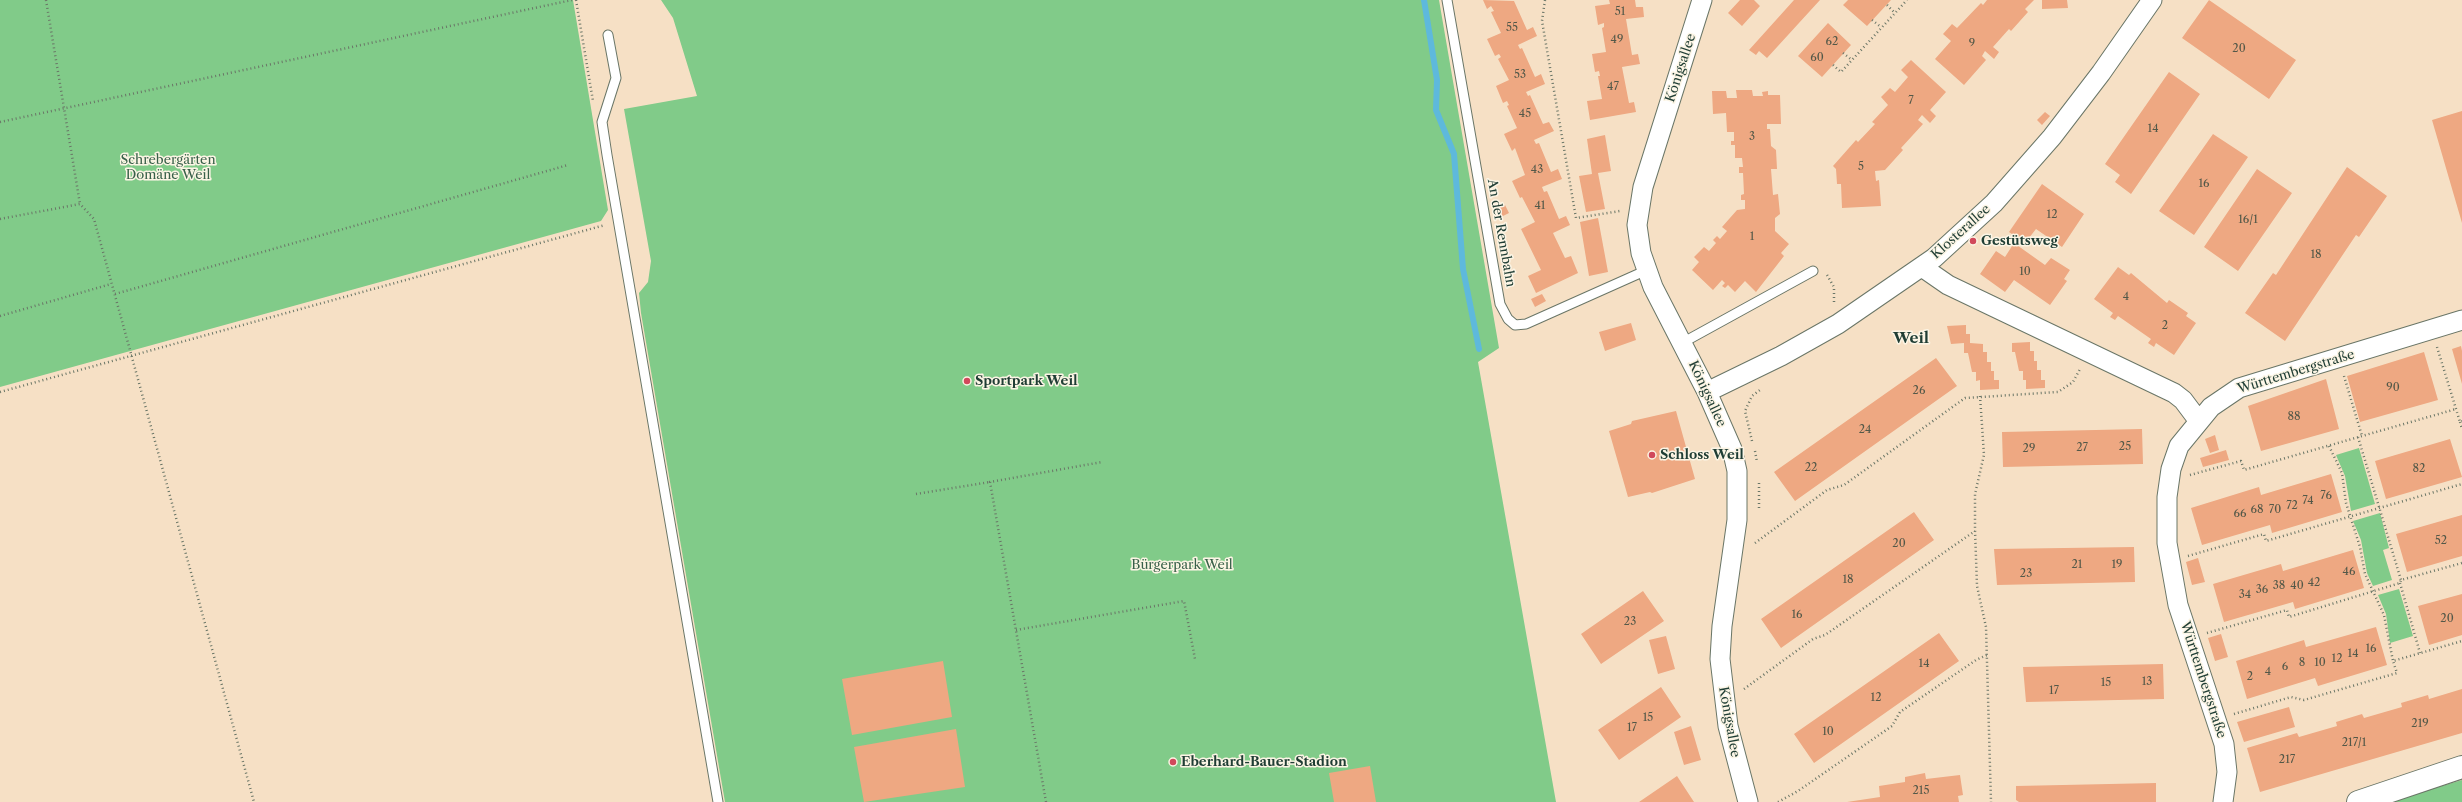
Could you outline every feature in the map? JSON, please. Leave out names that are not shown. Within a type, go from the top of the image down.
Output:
[{"type":"street","name":"Königsallee","points":[[1702,0],[1643,187],[1638,210],[1638,240],[1647,270],[1707,392],[1732,449],[1738,484],[1737,520],[1720,642],[1724,703],[1733,748],[1748,802]]},
{"type":"street","name":"Klosterallee","points":[[1707,392],[1781,356],[1838,324],[1922,267],[1976,221],[2042,148],[2097,78],[2152,0]]},
{"type":"street","points":[[1922,267],[1948,285],[2174,393],[2183,400],[2198,420]]},
{"type":"street","name":"Württembergstraße","points":[[2223,802],[2226,763],[2217,719],[2189,638],[2175,591],[2170,561],[2166,510],[2169,481],[2179,446],[2198,420],[2220,400],[2239,388],[2462,320]]},
{"type":"street","points":[[2358,802],[2462,767]]},
{"type":"lane","name":"An der Rennbahn","points":[[1447,0],[1500,304],[1508,319],[1515,325],[1526,324],[1647,270]]},
{"type":"lane","points":[[608,35],[616,78],[603,119],[618,222],[718,802]]},
{"type":"lane","points":[[1682,342],[1813,271]]},
{"type":"path","points":[[46,0],[80,204],[94,219],[254,802]]},
{"type":"path","points":[[0,122],[572,0]]},
{"type":"path","points":[[576,0],[591,95],[603,119]]},
{"type":"path","points":[[1545,0],[1542,21],[1576,218],[1638,210]]},
{"type":"path","points":[[1833,65],[1841,72],[1907,0]]},
{"type":"path","points":[[1887,5],[1895,13]]},
{"type":"path","points":[[1872,20],[1881,28]]},
{"type":"path","points":[[1843,53],[1852,60]]},
{"type":"path","points":[[115,294],[568,165]]},
{"type":"path","points":[[0,219],[80,204]]},
{"type":"path","points":[[0,392],[618,222]]},
{"type":"path","points":[[1813,271],[1822,270],[1832,282],[1835,292],[1833,311],[1838,324]]},
{"type":"path","points":[[0,316],[111,284]]},
{"type":"path","points":[[2431,330],[2461,421],[2462,429]]},
{"type":"path","points":[[1755,543],[1827,490],[1844,485],[1964,398],[2058,392],[2073,382],[2087,352]]},
{"type":"path","points":[[2339,358],[2420,653]]},
{"type":"path","points":[[1758,466],[1745,411],[1752,396],[1766,387]]},
{"type":"path","points":[[1980,396],[1984,455],[1975,494],[1975,530],[1977,586],[1986,626],[1991,802]]},
{"type":"path","points":[[2169,481],[2241,461],[2244,470],[2456,408]]},
{"type":"path","points":[[2217,719],[2291,697],[2304,700],[2397,673],[2393,661],[2384,615],[2365,574],[2360,547],[2350,517],[2343,477],[2329,446]]},
{"type":"path","points":[[916,494],[1102,462]]},
{"type":"path","points":[[1759,481],[1759,510]]},
{"type":"path","points":[[990,482],[1046,802]]},
{"type":"path","points":[[2170,561],[2264,534],[2266,541],[2462,484]]},
{"type":"path","points":[[1724,703],[1744,691],[1813,639],[1825,635],[1975,530]]},
{"type":"path","points":[[1754,550],[1756,536]]},
{"type":"path","points":[[2401,580],[2462,563]]},
{"type":"path","points":[[2189,638],[2287,610],[2289,617],[2400,584]]},
{"type":"path","points":[[1016,630],[1184,601],[1195,659]]},
{"type":"path","points":[[2393,661],[2462,641]]},
{"type":"path","points":[[1778,802],[1798,791],[1892,726],[1900,712],[1976,660],[1987,655]]},
{"type":"path","points":[[1743,684],[1744,691]]},
{"type":"green space","name":"Schrebergärten Domäne Weil","points":[[0,0],[573,0],[608,210],[601,221],[0,387]]},
{"type":"green space","name":"Sportpark Weil","points":[[661,0],[1439,0],[1499,348],[1478,362],[1556,802],[725,802],[641,313],[639,293],[648,282],[651,261],[624,109],[697,96],[673,18]]},
{"type":"green space","points":[[2359,448],[2375,504],[2351,511],[2345,476],[2336,455]]},
{"type":"green space","points":[[2380,513],[2389,548],[2383,550],[2392,580],[2373,586],[2367,573],[2361,540],[2353,521]]},
{"type":"green space","points":[[2399,589],[2413,636],[2390,643],[2386,614],[2378,595]]},
{"type":"green space","points":[[2462,780],[2462,802],[2392,802],[2405,797]]},
{"type":"building","points":[[1483,0],[1514,1],[1527,30],[1533,27],[1537,36],[1518,45],[1520,49],[1522,48],[1535,77],[1541,74],[1545,84],[1526,92],[1528,96],[1530,95],[1543,124],[1549,122],[1554,131],[1534,140],[1536,144],[1539,143],[1551,172],[1558,169],[1562,179],[1542,187],[1544,192],[1547,191],[1559,219],[1566,216],[1570,225],[1553,233],[1565,258],[1571,256],[1578,273],[1536,293],[1528,276],[1541,270],[1521,229],[1535,222],[1522,197],[1520,198],[1512,181],[1525,175],[1515,148],[1512,151],[1504,134],[1517,128],[1507,106],[1509,105],[1507,101],[1503,103],[1496,86],[1509,80],[1498,59],[1501,57],[1499,54],[1495,56],[1487,39],[1501,33],[1491,12],[1494,11],[1491,6],[1487,9]]},
{"type":"building","points":[[1609,0],[1635,0],[1636,7],[1643,7],[1644,17],[1626,19],[1632,55],[1638,54],[1640,64],[1622,67],[1629,103],[1634,102],[1636,112],[1590,120],[1587,101],[1602,99],[1598,76],[1600,76],[1599,71],[1595,72],[1592,54],[1606,52],[1602,28],[1604,27],[1604,23],[1598,25],[1595,6],[1610,4]]},
{"type":"building","points":[[1740,0],[1754,0],[1760,6],[1742,26],[1728,13]]},
{"type":"building","points":[[1794,0],[1820,0],[1767,58],[1759,51],[1756,55],[1749,50]]},
{"type":"building","points":[[1848,0],[1891,0],[1867,26],[1843,5]]},
{"type":"building","points":[[1987,0],[2034,0],[2025,9],[2028,12],[2011,31],[2009,29],[1993,47],[1999,52],[1994,59],[1985,51],[1982,56],[1986,60],[1964,85],[1935,59],[1951,41],[1943,34],[1952,24],[1957,28],[1981,3],[1983,5]]},
{"type":"building","points":[[2042,0],[2067,0],[2068,8],[2042,9]]},
{"type":"building","points":[[2209,0],[2296,60],[2269,99],[2182,38]]},
{"type":"building","points":[[1828,23],[1851,45],[1822,77],[1798,56]]},
{"type":"building","points":[[1911,60],[1946,92],[1930,110],[1936,116],[1930,123],[1922,115],[1918,120],[1923,124],[1901,148],[1903,150],[1885,170],[1875,171],[1876,181],[1879,180],[1881,206],[1842,208],[1841,184],[1837,184],[1836,169],[1833,166],[1856,140],[1858,142],[1875,124],[1872,122],[1888,105],[1881,97],[1890,88],[1895,92],[1908,77],[1901,70]]},
{"type":"building","points":[[2169,72],[2200,94],[2131,194],[2115,182],[2120,175],[2105,164]]},
{"type":"building","points":[[1736,90],[1752,90],[1753,96],[1763,96],[1762,92],[1768,91],[1768,95],[1780,95],[1781,124],[1767,124],[1767,129],[1770,129],[1771,146],[1776,150],[1777,169],[1771,169],[1773,195],[1778,194],[1780,214],[1775,218],[1775,231],[1789,244],[1781,253],[1784,256],[1756,292],[1745,281],[1735,292],[1728,285],[1725,288],[1722,286],[1725,283],[1722,280],[1713,290],[1692,270],[1699,262],[1694,257],[1704,247],[1709,251],[1716,243],[1713,240],[1717,236],[1720,239],[1727,231],[1722,227],[1737,210],[1745,209],[1745,200],[1741,200],[1741,195],[1744,194],[1743,173],[1739,173],[1739,167],[1743,167],[1742,158],[1735,158],[1735,145],[1731,145],[1731,141],[1734,141],[1734,132],[1727,132],[1726,113],[1713,114],[1712,91],[1726,91],[1727,98],[1737,98]]},
{"type":"building","points":[[2462,111],[2462,223],[2432,120]]},
{"type":"building","points":[[2045,112],[2050,116],[2042,125],[2037,120]]},
{"type":"building","points":[[2213,134],[2248,157],[2194,235],[2159,211]]},
{"type":"building","points":[[1605,135],[1611,171],[1598,173],[1605,209],[1586,212],[1579,176],[1592,174],[1587,139]]},
{"type":"building","points":[[2347,167],[2387,196],[2359,237],[2356,235],[2285,341],[2245,313],[2273,273],[2276,275]]},
{"type":"building","points":[[2257,169],[2292,193],[2238,271],[2204,247]]},
{"type":"building","points":[[2042,184],[2084,214],[2062,247],[2036,229],[2025,243],[2009,232]]},
{"type":"building","points":[[1505,205],[1509,213],[1499,218],[1495,210]]},
{"type":"building","points":[[1598,218],[1608,272],[1589,276],[1580,222]]},
{"type":"building","points":[[2014,243],[2045,265],[2051,258],[2070,270],[2064,279],[2067,281],[2050,305],[2014,280],[2005,292],[1980,274],[1996,251],[2005,257]]},
{"type":"building","points":[[2118,267],[2129,275],[2131,273],[2167,303],[2169,300],[2188,313],[2186,316],[2196,323],[2174,355],[2156,343],[2154,347],[2148,343],[2151,339],[2118,316],[2115,320],[2110,317],[2113,313],[2094,299]]},
{"type":"building","points":[[1542,294],[1546,301],[1535,307],[1531,299]]},
{"type":"building","points":[[1631,323],[1636,340],[1605,351],[1599,332]]},
{"type":"building","points":[[1966,325],[1966,334],[1970,334],[1970,343],[1983,344],[1983,352],[1987,352],[1987,362],[1991,362],[1991,371],[1994,371],[1994,380],[1999,380],[1999,389],[1980,390],[1980,380],[1976,381],[1976,372],[1972,372],[1968,353],[1964,353],[1964,343],[1951,344],[1947,326]]},
{"type":"building","points":[[2030,342],[2030,351],[2034,351],[2034,361],[2037,361],[2037,370],[2041,370],[2041,380],[2045,380],[2045,388],[2026,389],[2026,380],[2023,380],[2023,371],[2019,371],[2015,352],[2012,352],[2012,343]]},
{"type":"building","points":[[2461,346],[2462,351],[2462,384],[2452,349]]},
{"type":"building","points":[[2424,352],[2438,400],[2360,422],[2347,376]]},
{"type":"building","points":[[1936,358],[1957,386],[1795,501],[1774,472]]},
{"type":"building","points":[[2326,379],[2339,429],[2261,451],[2248,406]]},
{"type":"building","name":"Schloss Weil","points":[[1676,411],[1695,479],[1652,493],[1650,492],[1628,497],[1609,431],[1631,424],[1632,421]]},
{"type":"building","points":[[2142,429],[2143,464],[2003,467],[2002,432]]},
{"type":"building","points":[[2215,435],[2219,450],[2210,453],[2205,439]]},
{"type":"building","points":[[2450,439],[2462,477],[2386,499],[2375,461]]},
{"type":"building","points":[[2226,450],[2229,460],[2203,467],[2200,458]]},
{"type":"building","points":[[2331,474],[2342,512],[2272,533],[2270,525],[2202,545],[2191,508],[2259,487],[2261,495]]},
{"type":"building","points":[[1914,512],[1934,540],[1781,648],[1761,619]]},
{"type":"building","points":[[2462,515],[2462,556],[2407,572],[2396,534]]},
{"type":"building","points":[[2134,547],[2135,582],[1997,585],[1994,549]]},
{"type":"building","points":[[2353,550],[2364,588],[2295,609],[2293,602],[2224,622],[2213,584],[2281,564],[2283,571]]},
{"type":"building","points":[[2198,558],[2205,582],[2192,585],[2186,562]]},
{"type":"building","points":[[1643,591],[1664,621],[1601,664],[1581,634]]},
{"type":"building","points":[[2462,594],[2462,635],[2429,645],[2418,606]]},
{"type":"building","points":[[2376,627],[2387,665],[2318,686],[2315,678],[2247,699],[2236,661],[2304,640],[2306,647]]},
{"type":"building","points":[[1939,633],[1959,661],[1814,763],[1794,734]]},
{"type":"building","points":[[2221,634],[2228,657],[2215,661],[2208,638]]},
{"type":"building","points":[[1666,636],[1675,669],[1658,674],[1649,640]]},
{"type":"building","points":[[943,661],[952,717],[852,735],[842,679]]},
{"type":"building","points":[[2163,664],[2164,699],[2026,702],[2023,667]]},
{"type":"building","points":[[1661,687],[1681,717],[1619,760],[1598,730]]},
{"type":"building","points":[[2462,689],[2462,733],[2260,792],[2247,748],[2297,733],[2299,737],[2337,726],[2336,722],[2362,714],[2364,718],[2402,707],[2401,703],[2428,695],[2429,699]]},
{"type":"building","points":[[2289,707],[2295,727],[2244,742],[2237,722]]},
{"type":"building","points":[[1691,726],[1701,760],[1684,765],[1674,732]]},
{"type":"building","points":[[956,729],[965,787],[864,802],[854,747]]},
{"type":"building","points":[[1370,766],[1376,802],[1334,802],[1329,773]]},
{"type":"building","points":[[1925,773],[1926,779],[1960,775],[1963,795],[1958,796],[1959,802],[1847,802],[1880,797],[1879,786],[1905,782],[1905,777]]},
{"type":"building","points":[[1677,776],[1694,802],[1639,802]]},
{"type":"building","points":[[2156,783],[2156,802],[2019,802],[2016,800],[2016,786]]},
{"type":"waterway","points":[[1424,0],[1437,80],[1436,110],[1454,154],[1463,269],[1479,349]]},
{"type":"place","name":"Gestütsweg","points":[[1973,241]]},
{"type":"place","name":"Sportpark Weil","points":[[967,381]]},
{"type":"place","name":"Schloss Weil","points":[[1652,455]]},
{"type":"place","name":"Eberhard-Bauer-Stadion","points":[[1173,762]]},
{"type":"district","name":"Weil","points":[[1911,339]]},
{"type":"park label","name":"Bürgerpark Weil","points":[[1182,565]]}]
